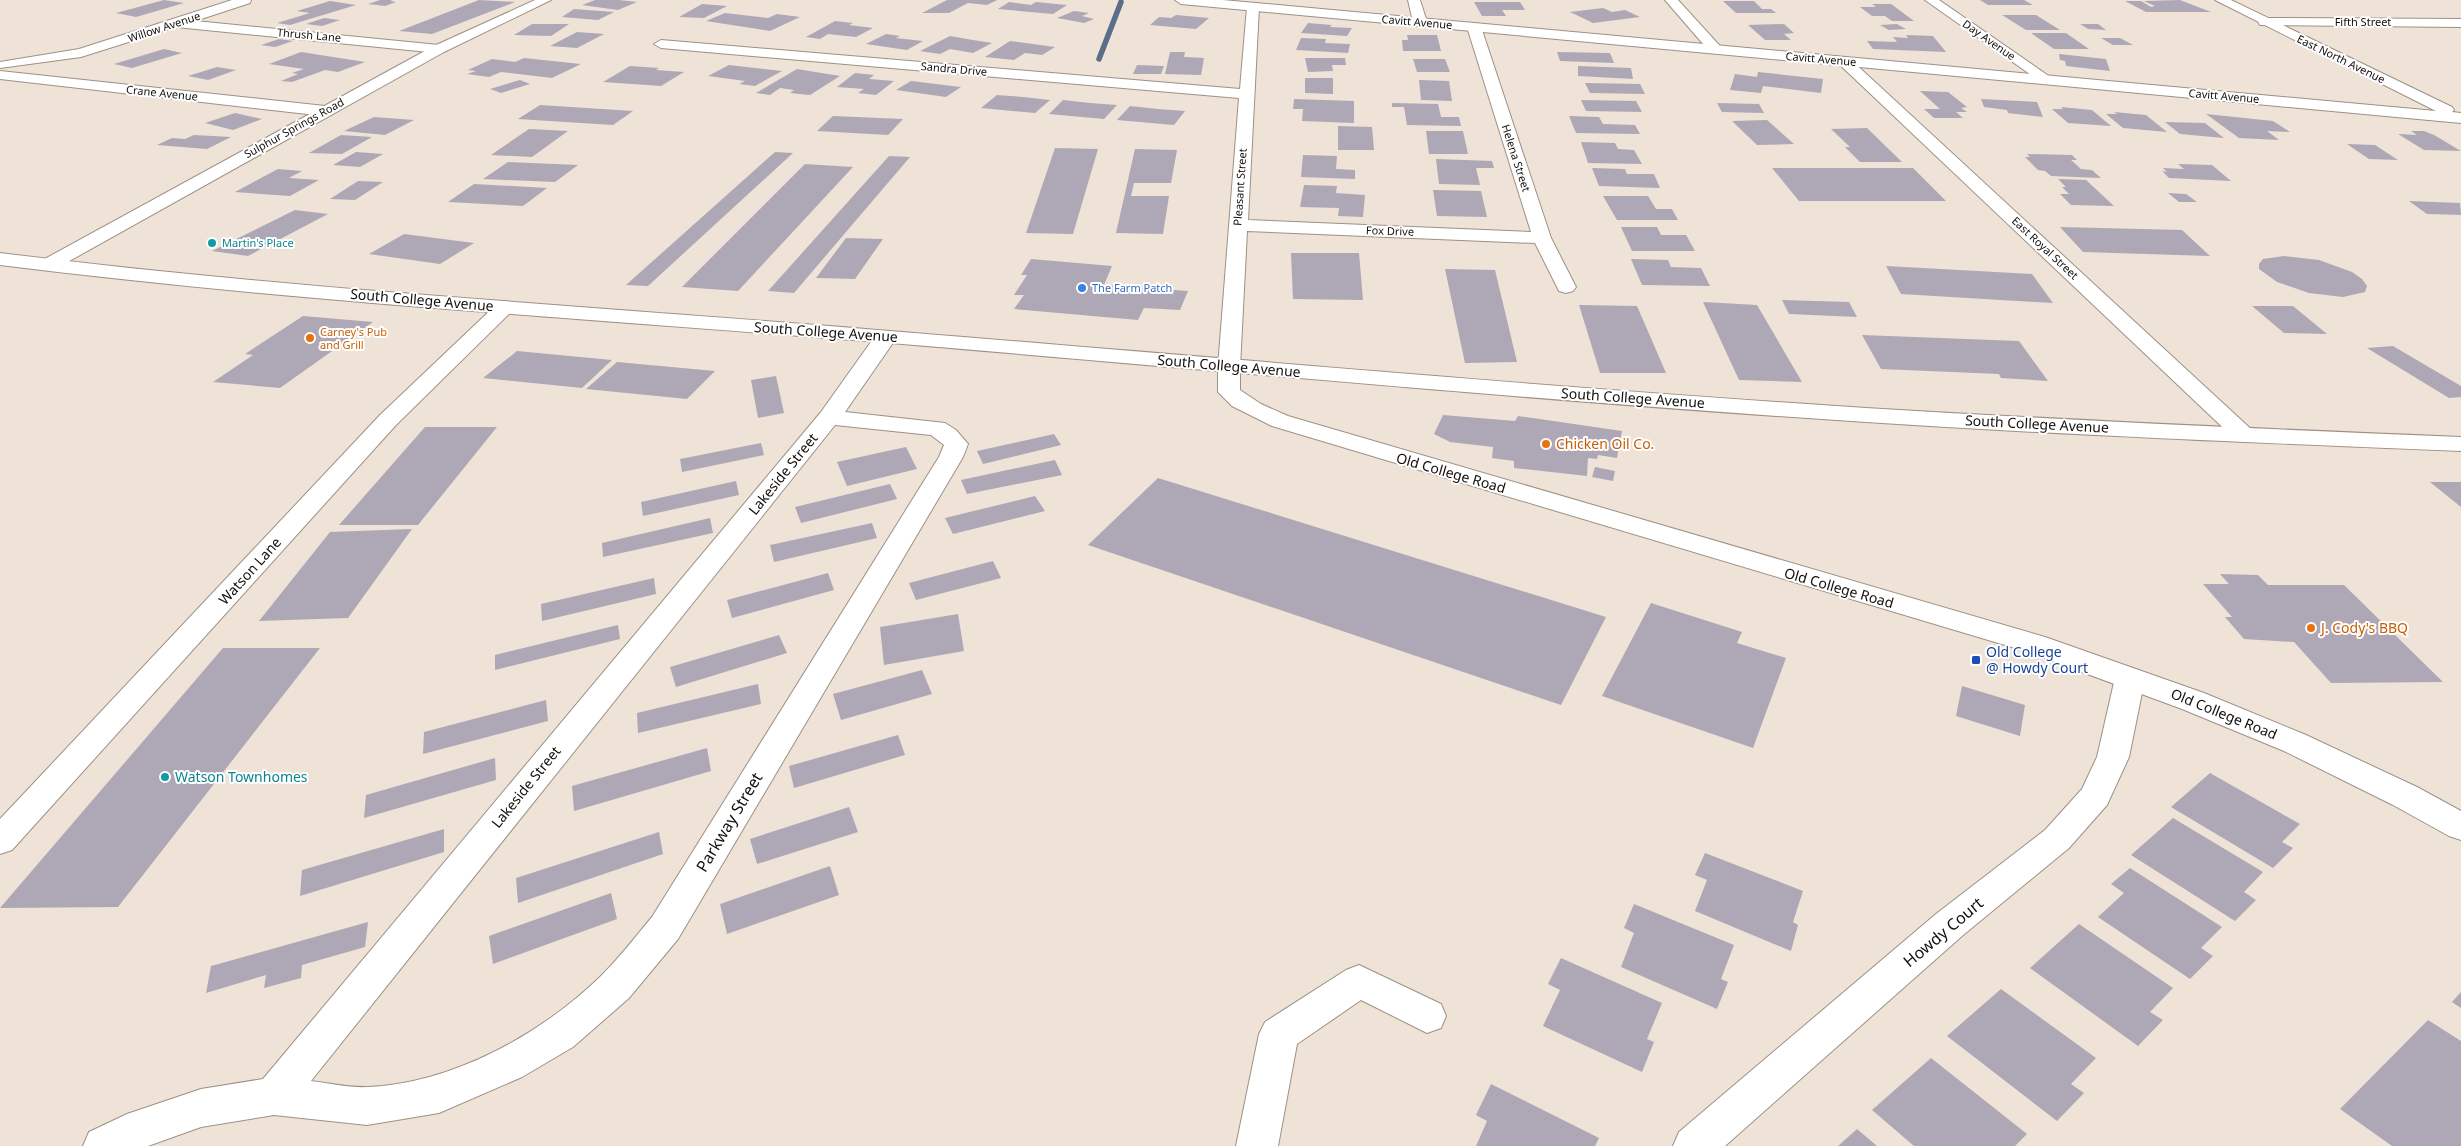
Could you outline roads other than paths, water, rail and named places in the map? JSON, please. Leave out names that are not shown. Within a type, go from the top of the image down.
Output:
[{"type":"street","name":"Willow Avenue","points":[[0,65],[81,53],[245,0]]},
{"type":"street","name":"Sulphur Springs Road","points":[[48,265],[439,49],[545,0]]},
{"type":"street","name":"Cavitt Avenue","points":[[1180,0],[2461,117]]},
{"type":"street","points":[[1414,0],[1420,22]]},
{"type":"street","points":[[1671,0],[1715,49]]},
{"type":"street","name":"Day Avenue","points":[[1931,0],[2046,79]]},
{"type":"street","name":"East North Avenue","points":[[2221,0],[2461,117]]},
{"type":"street","name":"Pleasant Street","points":[[1229,366],[1252,7]]},
{"type":"street","name":"Fifth Street","points":[[2265,22],[2461,23]]},
{"type":"street","name":"Thrush Lane","points":[[178,23],[439,49]]},
{"type":"street","name":"Helena Street","points":[[1474,27],[1542,238],[1566,286]]},
{"type":"street","name":"Sandra Drive","points":[[661,44],[1246,94]]},
{"type":"street","name":"Willow Avenue","points":[[54,81],[56,73],[64,63],[81,53]]},
{"type":"street","name":"East Royal Street","points":[[1844,61],[2244,435]]},
{"type":"street","name":"Crane Avenue","points":[[0,75],[325,111]]},
{"type":"street","name":"Fox Drive","points":[[1238,225],[1542,238]]},
{"type":"street","name":"South College Avenue","points":[[0,259],[182,280],[1777,409],[2244,435],[2461,444]]},
{"type":"street","name":"Watson Lane","points":[[0,841],[388,420],[505,307]]},
{"type":"street","name":"Lakeside Street","points":[[274,1096],[829,417],[886,337]]},
{"type":"street","name":"Old College Road","points":[[1229,366],[1229,392],[1242,404],[1269,416],[1336,439],[2035,644],[2130,678],[2295,743],[2405,796],[2461,827]]},
{"type":"street","name":"Parkway Street","points":[[274,1096],[367,1106],[439,1094],[508,1064],[559,1035],[616,986],[664,928],[951,457],[956,444],[938,428],[829,417]]},
{"type":"street","name":"Howdy Court","points":[[1694,1146],[1949,925],[2057,839],[2095,796],[2113,757],[2130,678]]},
{"type":"street","points":[[1257,1146],[1279,1034],[1359,981],[1427,1016]]},
{"type":"street","points":[[104,1146],[128,1134],[201,1108],[274,1096]]},
{"type":"waterway","points":[[1099,59],[1121,2]]},
{"type":"place","name":"Martin's Place","points":[[212,243]]},
{"type":"place","name":"The Farm Patch","points":[[1082,288]]},
{"type":"place","name":"Carney's Pub and Grill","points":[[310,338]]},
{"type":"place","name":"Chicken Oil Co.","points":[[1546,444]]},
{"type":"place","name":"J. Cody's BBQ","points":[[2311,628]]},
{"type":"place","name":"Old College @ Howdy Court","points":[[1976,660]]},
{"type":"place","name":"Watson Townhomes","points":[[165,777]]}]
